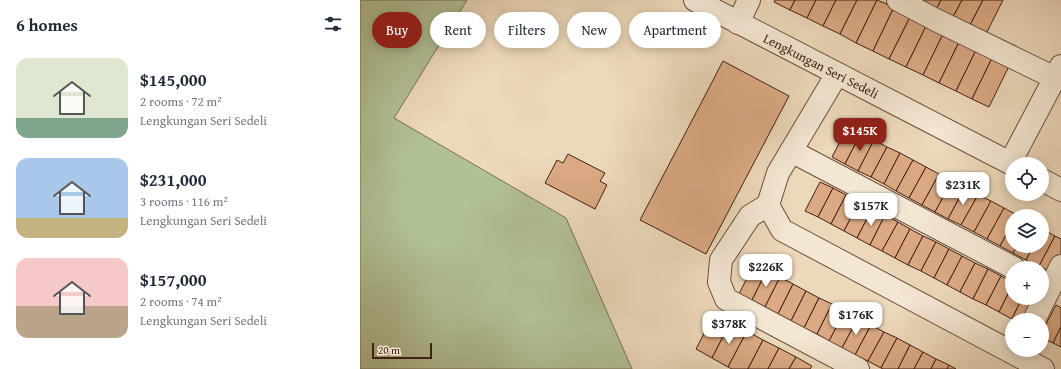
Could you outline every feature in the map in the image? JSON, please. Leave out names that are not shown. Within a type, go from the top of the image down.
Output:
[{"type":"street","name":"Lengkungan Seri Sedeli","points":[[695,0],[1005,160]]},
{"type":"street","points":[[738,23],[749,0]]},
{"type":"street","points":[[898,0],[1058,72],[1014,157]]},
{"type":"street","points":[[837,74],[778,173],[768,205],[750,216],[721,260],[719,282],[726,299],[858,369]]},
{"type":"street","points":[[791,151],[1005,263]]},
{"type":"street","points":[[1049,184],[1061,190]]},
{"type":"street","points":[[768,205],[782,230],[1005,345]]},
{"type":"street","points":[[1038,313],[1061,266]]},
{"type":"street","points":[[1025,357],[1043,369]]},
{"type":"green space","points":[[360,0],[467,0],[460,12],[430,12],[430,48],[437,48],[394,118],[566,218],[632,369],[360,369]]},
{"type":"building","points":[[775,0],[795,0],[790,10],[774,2]]},
{"type":"building","points":[[795,0],[816,0],[807,18],[790,10]]},
{"type":"building","points":[[816,0],[836,0],[823,26],[807,18]]},
{"type":"building","points":[[836,0],[857,0],[840,34],[823,26]]},
{"type":"building","points":[[857,0],[877,0],[856,43],[840,34]]},
{"type":"building","points":[[877,0],[894,7],[873,51],[856,43]]},
{"type":"building","points":[[920,0],[941,0],[936,10]]},
{"type":"building","points":[[941,0],[962,0],[952,19],[936,10]]},
{"type":"building","points":[[962,0],[983,0],[969,27],[952,19]]},
{"type":"building","points":[[983,0],[1003,0],[985,36],[969,27]]},
{"type":"building","points":[[894,7],[911,15],[889,59],[873,51]]},
{"type":"building","points":[[911,15],[927,24],[906,67],[889,59]]},
{"type":"building","points":[[927,24],[944,32],[923,75],[906,67]]},
{"type":"building","points":[[944,32],[960,40],[939,83],[923,75]]},
{"type":"building","points":[[960,40],[977,48],[956,91],[939,83]]},
{"type":"building","points":[[977,48],[993,56],[972,99],[956,91]]},
{"type":"building","points":[[993,56],[1010,64],[989,107],[972,99]]},
{"type":"building","points":[[723,61],[789,96],[706,254],[640,220]]},
{"type":"building","points":[[848,126],[861,133],[845,164],[832,157]]},
{"type":"building","points":[[861,133],[874,140],[858,171],[845,164]]},
{"type":"building","points":[[874,140],[887,147],[871,177],[858,171]]},
{"type":"building","points":[[887,147],[900,153],[884,184],[871,177]]},
{"type":"building","points":[[900,153],[913,160],[896,191],[884,184]]},
{"type":"building","points":[[568,154],[605,173],[600,181],[607,185],[595,209],[545,183],[557,160],[563,163]]},
{"type":"building","points":[[913,160],[926,167],[909,198],[896,191]]},
{"type":"building","points":[[926,167],[939,174],[922,205],[909,198]]},
{"type":"building","points":[[939,174],[952,181],[935,212],[922,205]]},
{"type":"building","points":[[952,181],[965,187],[948,219],[935,212]]},
{"type":"building","points":[[820,182],[833,188],[818,217],[805,211]]},
{"type":"building","points":[[965,187],[978,195],[961,225],[948,219]]},
{"type":"building","points":[[833,188],[846,195],[831,224],[818,217]]},
{"type":"building","points":[[846,195],[859,202],[844,231],[831,224]]},
{"type":"building","points":[[978,195],[991,201],[974,232],[961,225]]},
{"type":"building","points":[[991,201],[1004,208],[987,239],[974,232]]},
{"type":"building","points":[[859,202],[872,209],[857,238],[844,231]]},
{"type":"building","points":[[1004,208],[1006,209],[1005,237],[1000,246],[987,239]]},
{"type":"building","points":[[872,209],[885,215],[870,245],[857,238]]},
{"type":"building","points":[[885,215],[898,222],[882,251],[870,245]]},
{"type":"building","points":[[898,222],[910,229],[895,258],[882,251]]},
{"type":"building","points":[[910,229],[923,236],[908,265],[895,258]]},
{"type":"building","points":[[1049,233],[1055,236],[1049,247]]},
{"type":"building","points":[[923,236],[936,242],[921,271],[908,265]]},
{"type":"building","points":[[1055,236],[1061,239],[1061,256],[1052,273],[1049,271],[1049,261],[1042,261],[1046,253],[1049,253],[1049,247]]},
{"type":"building","points":[[1005,237],[1005,249],[1000,246]]},
{"type":"building","points":[[936,242],[949,249],[934,278],[921,271]]},
{"type":"building","points":[[949,249],[962,256],[947,285],[934,278]]},
{"type":"building","points":[[1013,253],[1030,253],[1026,260]]},
{"type":"building","points":[[1030,253],[1046,253],[1042,261],[1026,260]]},
{"type":"building","points":[[962,256],[975,263],[960,292],[947,285]]},
{"type":"building","points":[[975,263],[988,269],[973,299],[960,292]]},
{"type":"building","points":[[754,264],[767,270],[752,300],[739,294]]},
{"type":"building","points":[[988,269],[1001,276],[986,305],[973,299]]},
{"type":"building","points":[[767,270],[780,277],[765,307],[752,300]]},
{"type":"building","points":[[1001,276],[1005,278],[1005,300],[999,312],[986,305]]},
{"type":"building","points":[[780,277],[793,284],[778,314],[765,307]]},
{"type":"building","points":[[793,284],[806,291],[791,321],[778,314]]},
{"type":"building","points":[[806,291],[819,298],[804,328],[791,321]]},
{"type":"building","points":[[819,298],[832,304],[817,334],[804,328]]},
{"type":"building","points":[[1005,300],[1005,305],[1019,305],[1015,313],[1005,313],[1005,315],[999,312]]},
{"type":"building","points":[[832,304],[845,311],[829,341],[817,334]]},
{"type":"building","points":[[1019,305],[1035,305],[1031,313],[1015,313]]},
{"type":"building","points":[[1056,305],[1061,308],[1061,327],[1053,343],[1049,341],[1049,318]]},
{"type":"building","points":[[845,311],[858,318],[842,348],[829,341]]},
{"type":"building","points":[[714,314],[730,323],[712,358],[696,349]]},
{"type":"building","points":[[858,318],[871,325],[855,355],[842,348]]},
{"type":"building","points":[[730,323],[747,331],[728,367],[712,358]]},
{"type":"building","points":[[871,325],[884,332],[868,361],[855,355]]},
{"type":"building","points":[[1061,327],[1061,347],[1053,343]]},
{"type":"building","points":[[747,331],[763,340],[748,369],[732,369],[728,367]]},
{"type":"building","points":[[884,332],[897,338],[881,368],[868,361]]},
{"type":"building","points":[[897,338],[910,345],[898,369],[883,369],[881,368]]},
{"type":"building","points":[[763,340],[779,348],[768,369],[748,369]]},
{"type":"building","points":[[910,345],[923,352],[914,369],[898,369]]},
{"type":"building","points":[[779,348],[796,357],[789,369],[768,369]]},
{"type":"building","points":[[923,352],[936,359],[931,369],[914,369]]},
{"type":"building","points":[[796,357],[812,366],[810,369],[789,369]]},
{"type":"building","points":[[936,359],[949,365],[947,369],[931,369]]},
{"type":"building","points":[[949,365],[956,369],[947,369]]}]
